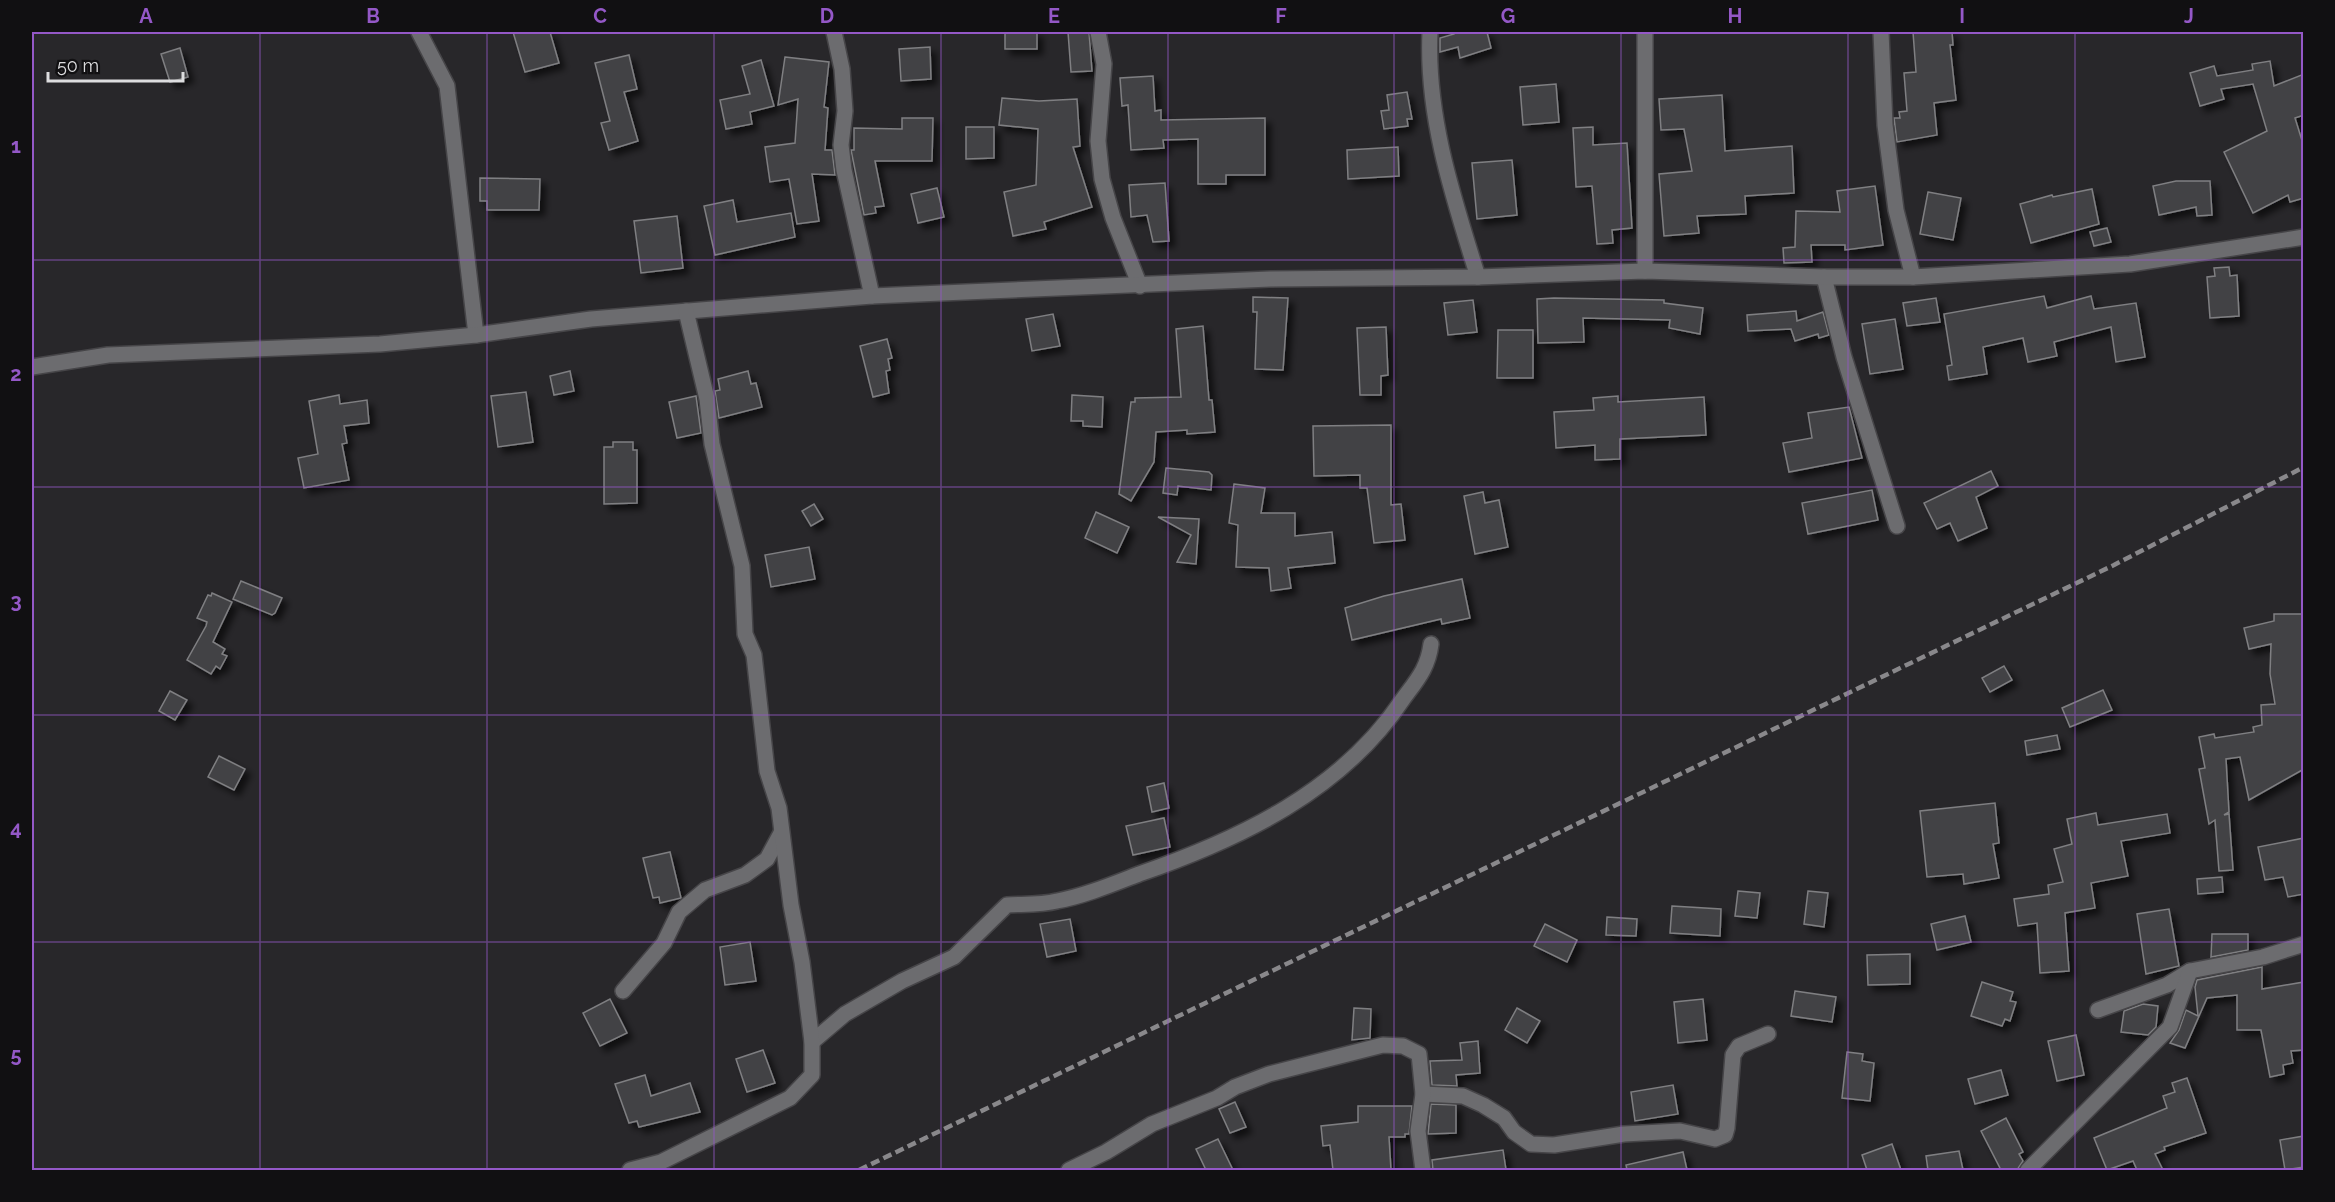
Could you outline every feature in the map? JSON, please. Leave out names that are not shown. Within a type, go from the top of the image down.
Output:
[{"type":"street","points":[[419,32],[447,86],[476,335]]},
{"type":"street","points":[[834,32],[842,69],[845,111],[841,145],[844,170],[872,296]]},
{"type":"street","points":[[1098,32],[1104,64],[1098,141],[1102,179],[1119,235],[1140,286]]},
{"type":"street","points":[[1430,32],[1432,107],[1455,206],[1478,277]]},
{"type":"street","points":[[1645,32],[1645,270]]},
{"type":"street","points":[[1881,32],[1885,125],[1896,210],[1912,277]]},
{"type":"street","points":[[32,367],[108,356],[380,344],[476,335],[591,319],[872,296],[1270,279],[1478,277],[1645,270],[1824,278],[1912,277],[2130,264],[2304,237]]},
{"type":"street","points":[[1824,278],[1845,357],[1898,526]]},
{"type":"street","points":[[630,1170],[661,1162],[790,1098],[812,1075],[812,1042],[779,808],[767,771],[754,655],[745,634],[741,558],[712,444],[707,399],[686,311]]},
{"type":"street","points":[[812,1042],[845,1014],[902,981],[954,957],[1007,904],[1057,902],[1220,844],[1273,817],[1344,765],[1382,731],[1429,663],[1431,644]]},
{"type":"street","points":[[623,991],[664,943],[679,912],[705,890],[745,875],[767,859],[781,833]]},
{"type":"street","points":[[2098,1010],[2167,985],[2190,971],[2262,957],[2304,944]]},
{"type":"street","points":[[2028,1170],[2170,1027],[2190,971]]},
{"type":"street","points":[[1423,1094],[1463,1096],[1504,1118],[1514,1132],[1531,1144],[1554,1145],[1624,1134],[1680,1131],[1715,1139],[1725,1134],[1727,1128],[1733,1055],[1739,1046],[1768,1034]]},
{"type":"street","points":[[1069,1170],[1107,1152],[1152,1124],[1217,1098],[1235,1087],[1269,1074],[1383,1045],[1403,1046],[1419,1054],[1423,1094],[1418,1131],[1423,1170]]},
{"type":"building","points":[[513,32],[550,32],[559,63],[525,72]]},
{"type":"building","points":[[1005,32],[1037,32],[1037,49],[1005,49]]},
{"type":"building","points":[[1068,32],[1089,32],[1092,71],[1071,72]]},
{"type":"building","points":[[1454,32],[1487,32],[1491,48],[1460,58],[1458,47],[1440,52],[1440,38],[1454,34]]},
{"type":"building","points":[[1913,32],[1952,32],[1953,45],[1950,45],[1956,100],[1934,103],[1937,135],[1897,142],[1894,118],[1900,118],[1899,112],[1907,111],[1904,73],[1916,72]]},
{"type":"building","points":[[930,47],[931,79],[901,81],[899,49]]},
{"type":"building","points":[[180,48],[188,77],[170,82],[161,54]]},
{"type":"building","points":[[629,55],[637,89],[624,92],[638,141],[609,150],[601,123],[610,121],[595,63]]},
{"type":"building","points":[[785,57],[829,62],[824,107],[828,108],[825,150],[832,150],[835,175],[812,174],[819,221],[797,224],[789,179],[770,182],[765,147],[795,143],[798,99],[778,105]]},
{"type":"building","points":[[761,60],[774,106],[750,112],[752,124],[726,129],[720,100],[750,94],[742,66]]},
{"type":"building","points":[[2270,61],[2274,86],[2304,74],[2304,115],[2295,118],[2304,147],[2304,198],[2290,202],[2288,195],[2253,213],[2224,152],[2267,131],[2253,84],[2221,89],[2224,99],[2200,106],[2190,73],[2214,66],[2217,76],[2253,70],[2252,64]]},
{"type":"building","points":[[1153,76],[1155,111],[1161,110],[1161,120],[1265,118],[1265,175],[1226,175],[1226,184],[1198,184],[1198,139],[1163,140],[1164,148],[1131,150],[1128,105],[1122,106],[1120,78]]},
{"type":"building","points":[[1556,84],[1559,122],[1523,125],[1520,87]]},
{"type":"building","points":[[1407,92],[1412,119],[1407,119],[1408,126],[1384,129],[1381,111],[1389,110],[1387,95]]},
{"type":"building","points":[[1722,95],[1725,151],[1792,146],[1794,193],[1745,196],[1746,214],[1697,216],[1699,233],[1664,236],[1659,174],[1692,171],[1684,129],[1661,130],[1659,99]]},
{"type":"building","points":[[1002,98],[1039,101],[1077,99],[1080,146],[1073,147],[1092,207],[1044,222],[1046,229],[1013,236],[1004,192],[1036,185],[1038,129],[999,125]]},
{"type":"building","points":[[902,118],[933,118],[932,161],[875,161],[884,206],[875,207],[876,213],[864,215],[851,150],[854,150],[854,128],[902,129]]},
{"type":"building","points":[[966,127],[994,127],[994,158],[966,159]]},
{"type":"building","points":[[1593,127],[1593,145],[1627,143],[1632,228],[1612,230],[1613,243],[1597,244],[1592,186],[1576,187],[1573,128]]},
{"type":"building","points":[[1398,147],[1399,176],[1348,179],[1347,150]]},
{"type":"building","points":[[1512,160],[1517,215],[1477,219],[1472,163]]},
{"type":"building","points":[[480,178],[540,179],[539,210],[487,210],[487,201],[480,201]]},
{"type":"building","points":[[2176,181],[2210,181],[2212,215],[2197,216],[2196,207],[2159,215],[2153,186]]},
{"type":"building","points":[[1165,183],[1169,241],[1153,242],[1147,215],[1131,217],[1129,185]]},
{"type":"building","points":[[1875,186],[1883,245],[1845,250],[1845,245],[1811,245],[1812,262],[1784,263],[1783,248],[1795,247],[1796,211],[1840,212],[1837,191]]},
{"type":"building","points":[[937,188],[944,217],[918,223],[911,194]]},
{"type":"building","points":[[2092,189],[2099,224],[2031,243],[2020,204],[2052,195],[2053,197]]},
{"type":"building","points":[[1928,192],[1961,198],[1953,240],[1920,234]]},
{"type":"building","points":[[733,200],[737,222],[791,213],[795,237],[715,255],[704,206]]},
{"type":"building","points":[[677,216],[683,268],[641,273],[634,221]]},
{"type":"building","points":[[2107,228],[2111,242],[2094,246],[2090,232]]},
{"type":"building","points":[[2229,267],[2230,276],[2237,275],[2239,316],[2210,318],[2207,277],[2215,276],[2214,268]]},
{"type":"building","points":[[2044,296],[2047,308],[2091,296],[2094,309],[2136,303],[2145,357],[2116,362],[2111,327],[2054,342],[2057,356],[2028,362],[2023,338],[1983,347],[1987,374],[1949,380],[1947,366],[1952,365],[1944,314]]},
{"type":"building","points":[[1253,297],[1288,298],[1283,370],[1255,369],[1257,312],[1253,312]]},
{"type":"building","points":[[1936,298],[1940,322],[1907,326],[1903,303]]},
{"type":"building","points":[[1537,299],[1664,300],[1664,303],[1703,308],[1700,334],[1669,328],[1670,320],[1583,318],[1584,342],[1538,343]]},
{"type":"building","points":[[1473,300],[1477,332],[1448,335],[1444,303]]},
{"type":"building","points":[[1796,311],[1797,321],[1823,312],[1829,335],[1819,338],[1818,334],[1795,341],[1791,329],[1748,331],[1747,315]]},
{"type":"building","points":[[1053,314],[1060,346],[1032,351],[1026,319]]},
{"type":"building","points":[[1895,319],[1903,369],[1870,374],[1862,324]]},
{"type":"building","points":[[1203,326],[1209,400],[1212,400],[1215,432],[1187,434],[1187,430],[1156,432],[1154,462],[1131,501],[1119,494],[1131,402],[1135,402],[1135,398],[1181,397],[1176,329]]},
{"type":"building","points":[[1386,327],[1388,375],[1381,376],[1381,395],[1360,395],[1357,328]]},
{"type":"building","points":[[1498,330],[1533,330],[1533,378],[1497,378]]},
{"type":"building","points":[[887,339],[892,358],[888,359],[890,370],[886,371],[889,393],[873,397],[860,346]]},
{"type":"building","points":[[570,371],[574,391],[554,395],[550,376]]},
{"type":"building","points":[[748,371],[751,384],[756,383],[762,407],[719,418],[715,391],[720,390],[718,379]]},
{"type":"building","points":[[526,392],[533,442],[498,447],[491,396]]},
{"type":"building","points":[[339,395],[340,404],[367,400],[369,423],[344,426],[347,443],[342,444],[349,480],[304,488],[298,458],[318,454],[309,401]]},
{"type":"building","points":[[1072,395],[1103,397],[1102,427],[1083,426],[1083,421],[1071,421]]},
{"type":"building","points":[[696,396],[701,433],[677,438],[669,402]]},
{"type":"building","points":[[1618,396],[1618,402],[1704,397],[1706,435],[1620,439],[1620,459],[1595,460],[1595,445],[1556,448],[1554,412],[1594,410],[1593,398]]},
{"type":"building","points":[[1849,407],[1862,458],[1789,472],[1783,443],[1812,438],[1808,413]]},
{"type":"building","points":[[1391,425],[1391,505],[1401,504],[1405,540],[1374,543],[1367,488],[1360,488],[1360,475],[1314,476],[1313,426]]},
{"type":"building","points":[[613,442],[633,442],[633,450],[637,450],[637,503],[604,504],[604,447],[613,447]]},
{"type":"building","points":[[1166,468],[1209,472],[1212,475],[1211,490],[1178,486],[1177,495],[1163,493]]},
{"type":"building","points":[[1991,471],[1998,486],[1976,497],[1987,528],[1958,541],[1950,523],[1937,529],[1924,503]]},
{"type":"building","points":[[1234,484],[1265,488],[1261,513],[1295,513],[1295,536],[1332,532],[1335,563],[1288,568],[1291,588],[1271,591],[1269,568],[1236,567],[1238,525],[1229,523]]},
{"type":"building","points":[[1872,490],[1878,520],[1808,534],[1802,503]]},
{"type":"building","points":[[1483,492],[1485,503],[1499,500],[1508,547],[1475,554],[1464,496]]},
{"type":"building","points":[[814,504],[823,519],[811,526],[802,511]]},
{"type":"building","points":[[1096,512],[1129,527],[1117,553],[1085,538]]},
{"type":"building","points":[[1158,517],[1199,519],[1196,564],[1177,562],[1191,535]]},
{"type":"building","points":[[809,547],[815,579],[771,587],[765,555]]},
{"type":"building","points":[[1462,579],[1470,618],[1442,624],[1441,619],[1352,640],[1345,608],[1384,596]]},
{"type":"building","points":[[241,581],[282,598],[275,613],[272,615],[233,599]]},
{"type":"building","points":[[212,593],[232,602],[213,642],[225,649],[222,654],[227,656],[220,669],[216,666],[211,674],[187,660],[206,626],[207,622],[197,618],[208,595],[211,596]]},
{"type":"building","points":[[2274,614],[2304,614],[2304,769],[2249,800],[2240,757],[2226,759],[2229,812],[2224,815],[2229,814],[2233,870],[2219,871],[2215,820],[2209,824],[2199,769],[2205,768],[2199,737],[2214,734],[2215,738],[2254,732],[2253,727],[2262,725],[2261,705],[2275,704],[2270,674],[2271,644],[2249,649],[2244,628],[2274,621]]},
{"type":"building","points":[[2004,666],[2012,680],[1990,692],[1982,678]]},
{"type":"building","points":[[2103,690],[2112,710],[2070,727],[2062,708]]},
{"type":"building","points":[[170,691],[187,700],[175,720],[159,711]]},
{"type":"building","points":[[2057,735],[2060,749],[2027,755],[2025,741]]},
{"type":"building","points":[[219,756],[245,769],[234,790],[208,777]]},
{"type":"building","points":[[1164,783],[1169,808],[1152,812],[1147,787]]},
{"type":"building","points":[[1995,803],[1999,843],[1993,844],[1999,878],[1964,884],[1963,874],[1927,877],[1920,811]]},
{"type":"building","points":[[2096,813],[2098,825],[2167,814],[2170,833],[2121,841],[2128,876],[2091,883],[2095,908],[2065,913],[2069,971],[2040,973],[2037,923],[2018,926],[2014,899],[2049,894],[2048,885],[2063,882],[2054,849],[2072,844],[2067,819]]},
{"type":"building","points":[[1164,818],[1170,847],[1133,855],[1126,826]]},
{"type":"building","points":[[2304,838],[2304,894],[2288,897],[2283,877],[2265,880],[2258,847]]},
{"type":"building","points":[[670,852],[681,898],[660,903],[659,897],[653,898],[643,858]]},
{"type":"building","points":[[2222,877],[2223,892],[2198,894],[2197,879]]},
{"type":"building","points":[[1738,891],[1760,893],[1757,918],[1735,916]]},
{"type":"building","points":[[1808,891],[1828,893],[1824,927],[1804,924]]},
{"type":"building","points":[[1672,906],[1721,909],[1720,936],[1670,933]]},
{"type":"building","points":[[2169,909],[2179,966],[2146,974],[2137,914]]},
{"type":"building","points":[[1965,916],[1971,942],[1937,950],[1931,924]]},
{"type":"building","points":[[1607,917],[1637,919],[1636,936],[1606,935]]},
{"type":"building","points":[[1070,919],[1076,951],[1047,957],[1040,924]]},
{"type":"building","points":[[1545,924],[1577,940],[1567,962],[1534,946]]},
{"type":"building","points":[[2212,934],[2248,934],[2248,950],[2211,957]]},
{"type":"building","points":[[750,942],[756,981],[725,985],[720,947]]},
{"type":"building","points":[[1910,954],[1910,984],[1868,985],[1867,955]]},
{"type":"building","points":[[2262,967],[2262,989],[2304,982],[2304,1050],[2291,1051],[2293,1063],[2283,1065],[2284,1074],[2270,1077],[2261,1030],[2237,1030],[2237,995],[2207,998],[2185,1048],[2170,1043],[2179,1030],[2186,1010],[2198,1016],[2195,987],[2197,980]]},
{"type":"building","points":[[1982,982],[2013,992],[2010,1001],[2016,1002],[2010,1021],[2005,1019],[2002,1026],[1971,1016]]},
{"type":"building","points":[[1795,991],[1836,997],[1832,1022],[1791,1016]]},
{"type":"building","points":[[610,999],[627,1033],[600,1046],[583,1013]]},
{"type":"building","points":[[1703,999],[1707,1040],[1678,1043],[1674,1002]]},
{"type":"building","points":[[2143,1004],[2158,1006],[2156,1027],[2148,1035],[2121,1032],[2124,1011]]},
{"type":"building","points":[[1354,1008],[1371,1009],[1370,1038],[1352,1040]]},
{"type":"building","points":[[1517,1008],[1540,1021],[1527,1043],[1505,1030]]},
{"type":"building","points":[[2076,1035],[2084,1075],[2057,1081],[2048,1041]]},
{"type":"building","points":[[1478,1041],[1480,1073],[1456,1075],[1457,1086],[1432,1085],[1430,1061],[1462,1060],[1460,1043]]},
{"type":"building","points":[[763,1050],[775,1083],[747,1092],[736,1059]]},
{"type":"building","points":[[1847,1052],[1863,1054],[1862,1061],[1874,1063],[1870,1101],[1842,1098]]},
{"type":"building","points":[[2001,1070],[2008,1095],[1975,1104],[1968,1079]]},
{"type":"building","points":[[645,1075],[651,1096],[690,1083],[700,1112],[639,1127],[637,1121],[629,1123],[615,1084]]},
{"type":"building","points":[[2187,1078],[2206,1133],[2164,1147],[2165,1150],[2155,1154],[2163,1170],[2137,1170],[2133,1161],[2107,1170],[2094,1138],[2167,1108],[2163,1096],[2175,1092],[2172,1083]]},
{"type":"building","points":[[1673,1085],[1678,1114],[1635,1121],[1631,1092]]},
{"type":"building","points":[[1235,1102],[1246,1127],[1230,1133],[1219,1109]]},
{"type":"building","points":[[1431,1104],[1456,1105],[1456,1133],[1428,1134]]},
{"type":"building","points":[[1358,1106],[1412,1106],[1409,1134],[1405,1134],[1405,1137],[1389,1137],[1391,1170],[1333,1170],[1330,1145],[1323,1146],[1321,1126],[1358,1122]]},
{"type":"building","points":[[2006,1118],[2023,1152],[2019,1154],[2023,1161],[2017,1170],[2001,1170],[1981,1131]]},
{"type":"building","points":[[2304,1136],[2304,1167],[2285,1170],[2280,1140]]},
{"type":"building","points":[[1218,1139],[1233,1170],[1206,1170],[1196,1149]]},
{"type":"building","points":[[1892,1144],[1901,1170],[1867,1170],[1862,1155]]},
{"type":"building","points":[[1503,1150],[1506,1170],[1433,1170],[1432,1160]]},
{"type":"building","points":[[1959,1151],[1963,1170],[1928,1170],[1926,1156]]},
{"type":"building","points":[[1683,1152],[1687,1170],[1627,1170],[1626,1165]]},
{"type":"railway","points":[[859,1170],[2114,565],[2304,467]]}]
